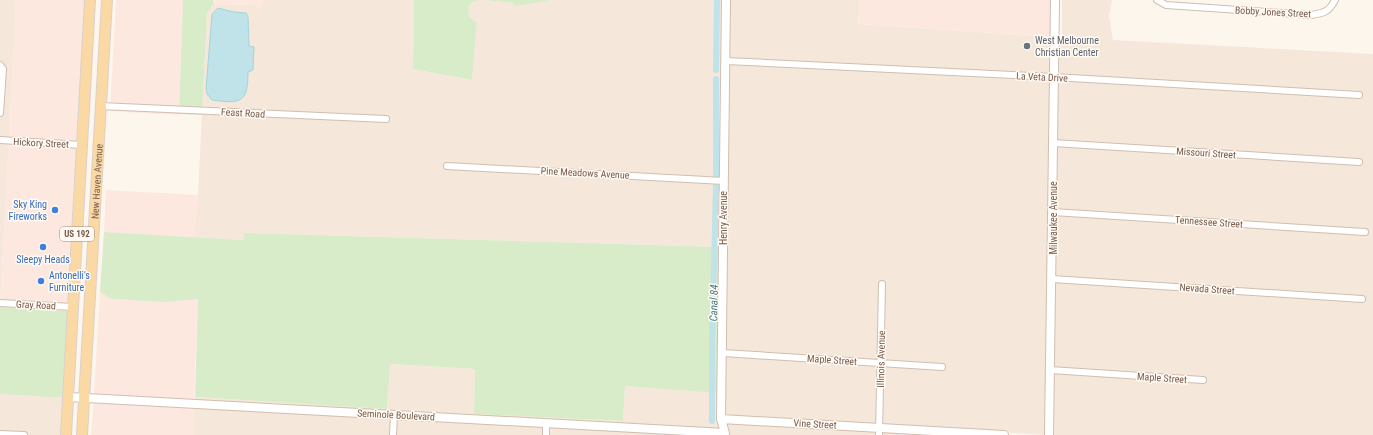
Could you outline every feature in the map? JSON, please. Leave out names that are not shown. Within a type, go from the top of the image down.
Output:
[{"type":"main road","name":"New Haven Avenue","points":[[82,435],[107,0]]},
{"type":"main road","name":"New Haven Avenue","points":[[66,435],[90,2]]},
{"type":"main road","points":[[90,2],[96,14],[106,18]]},
{"type":"main road","points":[[89,25],[94,27],[98,32],[104,45]]},
{"type":"main road","points":[[83,122],[88,136],[93,142],[98,144]]},
{"type":"main road","points":[[82,145],[87,147],[91,153],[97,172]]},
{"type":"main road","points":[[73,307],[82,315],[88,330]]},
{"type":"street","name":"Henry Avenue","points":[[725,434],[721,419],[723,353],[726,0]]},
{"type":"street","name":"Milwaukee Avenue","points":[[1049,435],[1055,0]]},
{"type":"street","name":"Bobby Jones Street","points":[[1157,0],[1166,5],[1311,15],[1324,13],[1333,5],[1335,0]]},
{"type":"street","name":"La Veta Drive","points":[[726,61],[1054,77],[1359,95]]},
{"type":"street","points":[[0,65],[2,69],[0,113]]},
{"type":"street","name":"Feast Road","points":[[100,106],[386,119]]},
{"type":"street","name":"Hickory Street","points":[[0,140],[82,145]]},
{"type":"street","name":"Missouri Street","points":[[1053,143],[1358,162]]},
{"type":"street","name":"Pine Meadows Avenue","points":[[447,166],[724,181]]},
{"type":"street","name":"Tennessee Street","points":[[1053,212],[1365,232]]},
{"type":"street","name":"Nevada Street","points":[[1052,279],[1362,299]]},
{"type":"street","name":"Illinois Avenue","points":[[879,431],[882,284]]},
{"type":"street","name":"Gray Road","points":[[0,303],[73,307]]},
{"type":"street","name":"Maple Street","points":[[723,353],[942,367]]},
{"type":"street","name":"Maple Street","points":[[1050,370],[1203,380]]},
{"type":"street","name":"Seminole Boulevard","points":[[68,397],[725,434]]},
{"type":"street","points":[[393,435],[394,415]]},
{"type":"street","name":"Vine Street","points":[[721,419],[879,431],[1004,435]]},
{"type":"street","points":[[546,423],[546,435]]},
{"type":"street","points":[[0,434],[24,435]]},
{"type":"shaded area","points":[[0,0],[16,0],[0,309]]},
{"type":"shaded area","points":[[16,0],[85,0],[69,311],[0,307]]},
{"type":"shaded area","points":[[116,0],[183,0],[179,115],[110,111]]},
{"type":"shaded area","points":[[213,0],[266,0],[258,9],[255,5],[216,4]]},
{"type":"shaded area","points":[[266,0],[414,0],[413,69],[472,80],[477,24],[471,19],[468,11],[469,5],[474,1],[484,0],[513,3],[551,0],[723,0],[720,247],[244,233],[244,240],[194,237],[198,195],[207,12],[214,3],[256,5],[258,9]],"holes":[[[225,9],[234,12],[246,13],[248,17],[249,46],[246,93],[236,101],[212,100],[206,89],[209,57]]]},
{"type":"shaded area","points":[[730,0],[860,0],[858,24],[1051,37],[1046,435],[724,416]]},
{"type":"shaded area","points":[[860,0],[1052,0],[1051,37],[858,24]]},
{"type":"shaded area","points":[[1062,0],[1112,0],[1109,16],[1113,40],[1373,54],[1373,435],[1053,435],[1058,38],[1062,38]]},
{"type":"shaded area","points":[[106,190],[198,195],[194,237],[104,232]]},
{"type":"shaded area","points":[[100,292],[111,299],[163,302],[198,298],[194,401],[94,395]]},
{"type":"shaded area","points":[[390,364],[475,369],[474,414],[623,421],[625,386],[717,392],[721,430],[194,401],[195,397],[387,409]]},
{"type":"shaded area","points":[[0,394],[64,398],[62,435],[0,435]]},
{"type":"shaded area","points":[[94,401],[194,407],[194,435],[91,435]]},
{"type":"shaded area","points":[[194,407],[709,435],[194,435]]},
{"type":"shaded area","points":[[725,422],[957,435],[728,435]]},
{"type":"green space","points":[[183,0],[213,0],[214,3],[207,13],[202,115],[179,114]]},
{"type":"green space","points":[[414,0],[482,0],[474,1],[468,8],[470,16],[477,23],[472,80],[413,69]]},
{"type":"green space","points":[[484,0],[551,0],[515,6],[513,3]]},
{"type":"green space","points":[[104,232],[244,240],[244,233],[720,247],[717,393],[625,386],[623,421],[474,414],[475,369],[390,364],[387,409],[195,397],[198,299],[163,302],[111,299],[100,292]]},
{"type":"green space","points":[[0,307],[69,311],[64,398],[0,394]]},
{"type":"water","points":[[218,8],[246,13],[248,17],[249,46],[254,47],[253,70],[248,72],[248,82],[244,96],[241,99],[230,102],[212,100],[207,94],[206,89],[212,14]]},
{"type":"waterway","name":"Canal 84","points":[[716,70],[717,0]]},
{"type":"waterway","name":"Canal 84","points":[[716,79],[716,176]]},
{"type":"waterway","name":"Canal 84","points":[[712,421],[712,344],[716,185]]},
{"type":"place","name":"West Melbourne Christian Center","points":[[1027,46]]},
{"type":"place","name":"Sky King Fireworks","points":[[55,210]]},
{"type":"place","name":"Sleepy Heads","points":[[43,247]]},
{"type":"place","name":"Antonelli's Furniture","points":[[41,281]]}]
